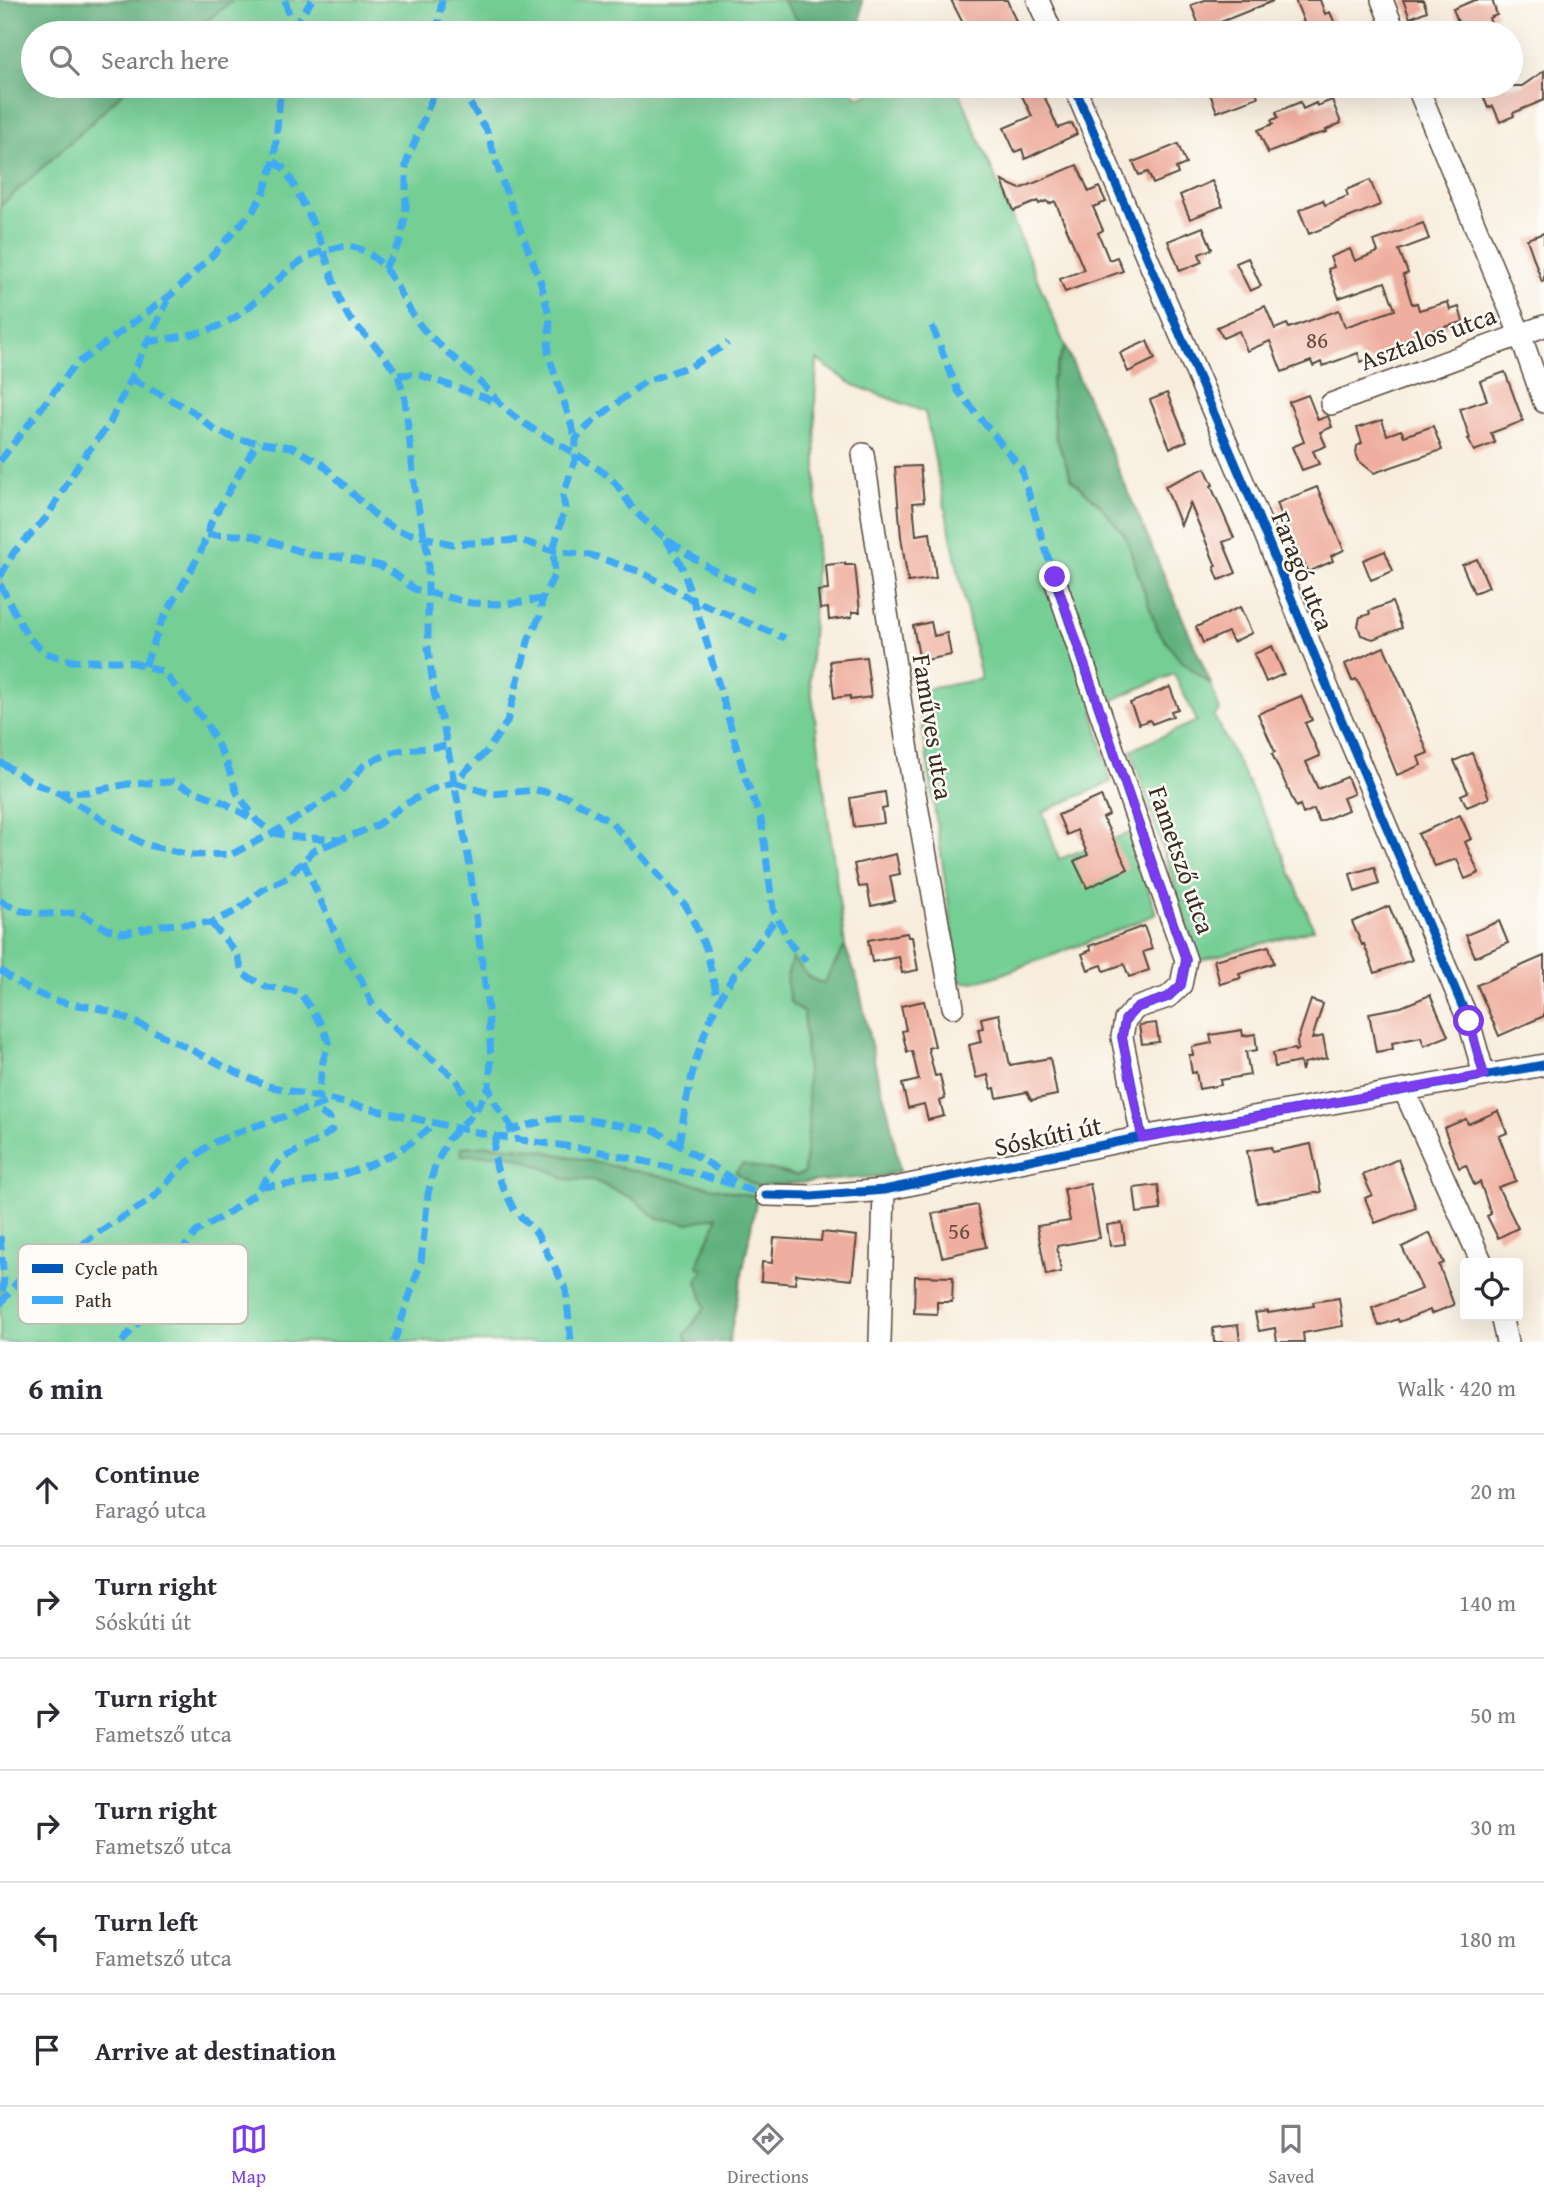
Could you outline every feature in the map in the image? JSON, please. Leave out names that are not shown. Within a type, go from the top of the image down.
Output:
[{"type":"street","points":[[1038,0],[1047,21]]},
{"type":"street","points":[[1382,0],[1390,21]]},
{"type":"street","name":"Faragó utca","points":[[1079,98],[1469,1021],[1484,1075]]},
{"type":"street","points":[[1422,98],[1520,334],[1544,402]]},
{"type":"street","name":"Asztalos utca","points":[[1331,404],[1544,326]]},
{"type":"street","name":"Faműves utca","points":[[863,454],[912,777],[953,1007]]},
{"type":"street","name":"Fametsző utca","points":[[1055,577],[1186,960],[1181,985],[1168,997],[1136,1008],[1125,1020],[1122,1037],[1142,1138]]},
{"type":"street","name":"Sóskúti út","points":[[766,1195],[811,1196],[884,1190],[1142,1138],[1544,1065]]},
{"type":"street","points":[[1404,1090],[1480,1258]]},
{"type":"street","points":[[880,1342],[884,1190]]},
{"type":"street","points":[[1502,1321],[1507,1342]]},
{"type":"green space","points":[[0,0],[234,0],[206,21],[21,21],[21,98],[117,98],[0,206]]},
{"type":"green space","points":[[234,0],[782,0],[799,21],[206,21]]},
{"type":"green space","points":[[782,0],[862,0],[861,21],[799,21]]},
{"type":"green space","points":[[117,98],[962,98],[1065,346],[1051,382],[1055,434],[1072,480],[1099,504],[1125,535],[1157,629],[1179,659],[1211,684],[1220,711],[1214,716],[1276,838],[1314,929],[1199,961],[1131,750],[1197,721],[1174,674],[1093,711],[1111,782],[1043,812],[1059,859],[1130,833],[1156,914],[994,977],[960,982],[917,691],[981,679],[925,412],[854,385],[817,360],[817,537],[810,680],[845,946],[823,984],[810,978],[792,959],[804,1013],[809,1120],[804,1173],[796,1176],[768,1168],[749,1182],[759,1186],[757,1197],[533,1149],[489,1145],[462,1155],[511,1155],[554,1172],[564,1179],[593,1180],[632,1198],[657,1218],[689,1223],[717,1216],[698,1266],[704,1269],[697,1281],[705,1307],[685,1335],[688,1342],[0,1342],[0,206]]},
{"type":"green space","points":[[1065,346],[1211,684],[1179,659],[1157,629],[1125,535],[1099,504],[1072,480],[1055,434],[1051,382]]},
{"type":"green space","points":[[845,946],[858,982],[900,1171],[883,1176],[759,1186],[735,1172],[743,1164],[796,1176],[804,1173],[809,1120],[804,1013],[790,1002],[786,979],[792,958],[810,978],[823,984]]},
{"type":"green space","points":[[489,1145],[533,1149],[757,1197],[729,1342],[688,1342],[685,1335],[705,1307],[697,1281],[704,1269],[698,1267],[717,1216],[689,1223],[657,1218],[632,1198],[593,1180],[564,1179],[554,1172],[511,1155],[461,1155],[462,1147]]},
{"type":"building","points":[[951,0],[1007,0],[1016,21],[962,21]]},
{"type":"building","points":[[1205,0],[1273,0],[1223,21],[1197,21],[1191,5]]},
{"type":"building","points":[[1295,0],[1320,0],[1325,14],[1330,12],[1334,21],[1304,21]]},
{"type":"building","points":[[1403,0],[1423,0],[1427,11],[1410,18]]},
{"type":"building","points":[[1475,0],[1492,0],[1497,15],[1489,18],[1490,21],[1458,21],[1453,9]]},
{"type":"building","points":[[1544,71],[1544,100],[1513,113],[1514,116],[1500,122],[1493,106],[1488,108],[1484,98],[1523,98],[1523,85]]},
{"type":"building","points":[[1023,98],[1045,98],[1058,128],[1072,123],[1077,134],[1025,159],[1022,149],[1015,152],[1004,128],[1032,116]]},
{"type":"building","points":[[1212,98],[1255,98],[1217,112]]},
{"type":"building","points":[[1332,100],[1341,123],[1326,130],[1327,132],[1268,153],[1258,130],[1273,124],[1271,120],[1278,118],[1276,112],[1300,102],[1303,109]]},
{"type":"building","points":[[1178,144],[1186,164],[1176,168],[1178,174],[1153,184],[1148,172],[1139,175],[1133,162]]},
{"type":"building","points":[[1077,165],[1089,192],[1099,187],[1106,202],[1093,207],[1103,230],[1098,233],[1109,260],[1117,257],[1123,271],[1065,292],[1060,279],[1084,270],[1055,201],[1039,204],[1038,201],[1014,211],[1002,181],[1020,189]]},
{"type":"building","points":[[1370,180],[1380,205],[1309,234],[1299,210],[1323,200],[1325,205],[1348,196],[1346,190]]},
{"type":"building","points":[[1212,181],[1223,206],[1190,219],[1180,195]]},
{"type":"building","points":[[1423,223],[1429,239],[1399,250],[1408,273],[1403,275],[1412,304],[1417,303],[1419,310],[1448,302],[1450,310],[1459,307],[1463,322],[1427,332],[1430,342],[1413,347],[1412,344],[1385,353],[1386,357],[1370,362],[1368,359],[1361,362],[1358,353],[1323,366],[1321,362],[1313,366],[1311,361],[1282,372],[1270,341],[1247,351],[1239,331],[1223,338],[1217,327],[1265,306],[1275,329],[1287,324],[1289,328],[1339,310],[1345,327],[1395,310],[1385,282],[1339,298],[1328,269],[1334,267],[1330,257],[1350,249],[1355,261],[1378,252],[1374,241]]},
{"type":"building","points":[[1203,227],[1212,249],[1199,254],[1202,262],[1180,271],[1168,241]]},
{"type":"building","points":[[1544,233],[1544,281],[1542,282],[1527,239]]},
{"type":"building","points":[[1248,258],[1261,286],[1250,291],[1236,263]]},
{"type":"building","points":[[1147,341],[1155,359],[1128,372],[1120,353]]},
{"type":"building","points":[[1505,372],[1523,421],[1491,433],[1495,443],[1474,451],[1460,409],[1487,400],[1480,381]]},
{"type":"building","points":[[1167,393],[1187,441],[1170,448],[1150,400]]},
{"type":"building","points":[[1308,395],[1318,420],[1328,416],[1332,427],[1320,432],[1326,446],[1313,451],[1319,464],[1302,470],[1292,447],[1304,442],[1289,402]]},
{"type":"building","points":[[1382,420],[1387,435],[1401,430],[1404,436],[1433,426],[1442,450],[1374,473],[1359,461],[1357,446],[1362,443],[1357,428]]},
{"type":"building","points":[[920,466],[924,502],[913,503],[916,535],[930,533],[936,578],[908,582],[895,467]]},
{"type":"building","points":[[1205,468],[1234,538],[1223,542],[1236,573],[1219,580],[1214,567],[1216,566],[1190,503],[1181,525],[1165,486]]},
{"type":"building","points":[[1317,487],[1344,550],[1331,556],[1333,561],[1308,572],[1304,563],[1300,564],[1298,559],[1296,560],[1277,503]]},
{"type":"building","points":[[1385,551],[1393,571],[1371,580],[1363,560]]},
{"type":"building","points":[[1477,559],[1489,587],[1474,593],[1462,565]]},
{"type":"building","points":[[826,565],[855,565],[860,612],[852,612],[852,617],[829,620],[828,608],[820,609],[818,591],[828,590]]},
{"type":"building","points":[[1392,602],[1402,628],[1373,639],[1361,635],[1358,626],[1360,617]]},
{"type":"building","points":[[1240,607],[1252,633],[1233,642],[1228,632],[1203,643],[1196,627]]},
{"type":"building","points":[[931,622],[934,636],[947,633],[951,655],[920,661],[913,626]]},
{"type":"building","points":[[1272,646],[1284,674],[1266,682],[1254,654]]},
{"type":"building","points":[[1384,647],[1428,753],[1418,757],[1421,765],[1397,775],[1363,691],[1356,679],[1352,681],[1345,664]]},
{"type":"building","points":[[866,657],[871,697],[850,700],[850,696],[834,698],[830,661]]},
{"type":"building","points":[[1170,687],[1178,709],[1171,711],[1173,716],[1152,724],[1150,720],[1139,724],[1130,703]]},
{"type":"building","points":[[1301,696],[1312,720],[1305,723],[1320,756],[1306,762],[1318,789],[1347,777],[1354,794],[1343,798],[1348,810],[1319,822],[1314,809],[1303,814],[1300,805],[1296,807],[1272,754],[1275,752],[1258,714]]},
{"type":"building","points":[[1472,753],[1489,798],[1467,807],[1461,795],[1468,792],[1454,761]]},
{"type":"building","points":[[885,792],[887,808],[882,809],[884,823],[854,827],[850,798]]},
{"type":"building","points":[[1101,796],[1109,815],[1103,818],[1128,869],[1087,888],[1074,861],[1088,855],[1077,830],[1067,835],[1058,815]]},
{"type":"building","points":[[1460,815],[1471,839],[1465,842],[1479,873],[1465,879],[1457,859],[1435,866],[1418,834]]},
{"type":"building","points":[[896,854],[900,874],[890,876],[895,901],[871,906],[867,886],[859,887],[854,864]]},
{"type":"building","points":[[1374,867],[1379,884],[1355,892],[1350,874]]},
{"type":"building","points":[[1389,906],[1412,960],[1375,973],[1352,922]]},
{"type":"building","points":[[1499,921],[1508,943],[1475,957],[1466,935]]},
{"type":"building","points":[[1144,926],[1152,949],[1143,952],[1149,970],[1129,977],[1124,964],[1104,971],[1102,965],[1088,970],[1082,954],[1091,950],[1089,946]]},
{"type":"building","points":[[907,933],[908,937],[912,937],[918,970],[902,973],[899,957],[872,962],[868,940]]},
{"type":"building","points":[[1269,946],[1274,963],[1239,974],[1241,978],[1220,984],[1214,960]]},
{"type":"building","points":[[1544,956],[1544,1016],[1499,1036],[1477,985]]},
{"type":"building","points":[[1430,995],[1448,1036],[1424,1046],[1421,1037],[1392,1043],[1393,1049],[1376,1052],[1369,1013],[1401,1007]]},
{"type":"building","points":[[1311,1000],[1323,1004],[1312,1039],[1323,1036],[1327,1058],[1304,1063],[1302,1071],[1300,1062],[1275,1067],[1273,1053],[1298,1049],[1297,1042]]},
{"type":"building","points":[[924,1001],[935,1046],[928,1048],[935,1076],[940,1075],[945,1099],[940,1101],[944,1116],[928,1120],[924,1104],[908,1108],[902,1084],[919,1080],[912,1051],[907,1052],[902,1031],[906,1030],[901,1006]]},
{"type":"building","points":[[999,1014],[1010,1065],[1050,1058],[1057,1095],[1031,1100],[1027,1092],[997,1098],[995,1088],[991,1089],[988,1075],[976,1078],[969,1045],[981,1042],[978,1029],[983,1028],[981,1018]]},
{"type":"building","points":[[1156,1023],[1159,1042],[1142,1044],[1139,1025]]},
{"type":"building","points":[[1242,1030],[1243,1036],[1255,1034],[1257,1050],[1246,1052],[1250,1075],[1220,1080],[1221,1085],[1199,1089],[1196,1072],[1192,1073],[1189,1055],[1193,1055],[1192,1047],[1212,1043],[1210,1035]]},
{"type":"building","points":[[1498,1111],[1507,1133],[1499,1136],[1516,1181],[1498,1187],[1518,1228],[1498,1238],[1487,1216],[1491,1214],[1480,1182],[1474,1185],[1466,1165],[1459,1168],[1444,1128],[1466,1119],[1468,1124]]},
{"type":"building","points":[[1311,1144],[1321,1192],[1257,1203],[1247,1151],[1271,1147],[1272,1152]]},
{"type":"building","points":[[1398,1159],[1416,1208],[1375,1223],[1365,1198],[1372,1195],[1363,1175]]},
{"type":"building","points":[[1090,1184],[1100,1238],[1057,1246],[1061,1272],[1046,1275],[1037,1226],[1070,1221],[1064,1189]]},
{"type":"building","points":[[1158,1185],[1161,1210],[1137,1213],[1134,1188]]},
{"type":"building","points":[[977,1205],[986,1247],[942,1257],[932,1214]]},
{"type":"building","points":[[1122,1223],[1125,1244],[1110,1246],[1107,1225]]},
{"type":"building","points":[[822,1232],[857,1236],[852,1280],[796,1274],[795,1284],[761,1281],[762,1262],[772,1263],[774,1238],[821,1241]]},
{"type":"building","points":[[1430,1233],[1444,1263],[1439,1265],[1454,1305],[1431,1314],[1430,1310],[1399,1322],[1398,1319],[1379,1326],[1372,1308],[1422,1289],[1402,1247]]},
{"type":"building","points":[[915,1276],[953,1277],[952,1302],[937,1302],[937,1314],[914,1313]]},
{"type":"building","points":[[1339,1298],[1343,1326],[1303,1333],[1304,1342],[1277,1342],[1275,1328],[1259,1331],[1255,1313],[1314,1306],[1313,1302]]},
{"type":"building","points":[[1238,1325],[1240,1342],[1214,1342],[1213,1328]]},
{"type":"marked path","points":[[285,0],[291,21]]},
{"type":"marked path","points":[[298,21],[312,0]]},
{"type":"marked path","points":[[439,21],[442,0]]},
{"type":"marked path","points":[[0,461],[74,366],[172,294],[253,211],[264,192],[274,161],[280,98]]},
{"type":"marked path","points":[[384,269],[400,242],[406,212],[406,164],[432,98]]},
{"type":"marked path","points":[[466,98],[487,131],[502,181],[541,283],[550,319],[548,353],[576,439]]},
{"type":"marked path","points":[[274,161],[286,170],[310,217],[340,301],[349,318],[383,354],[398,375],[405,399],[415,490],[428,555],[428,648],[434,693],[444,729],[469,861],[488,1009],[491,1059],[489,1087],[494,1102],[513,1129]]},
{"type":"marked path","points":[[147,342],[214,328],[234,318],[291,268],[316,253],[345,246],[362,250],[375,258],[385,269],[426,332],[510,413],[608,476],[637,513],[678,547],[709,567],[756,591]]},
{"type":"marked path","points":[[0,577],[14,552],[47,517],[80,462],[110,423],[168,301]]},
{"type":"marked path","points":[[932,326],[958,391],[1021,468],[1054,577]]},
{"type":"marked path","points":[[0,584],[27,636],[45,653],[72,661],[127,661],[163,672],[205,721],[226,761],[237,793],[257,821],[273,833],[340,840],[376,826],[402,806],[433,789],[454,782],[487,751],[507,722],[529,638],[540,616],[542,599],[555,574],[553,551],[565,508],[563,496],[575,460],[576,439],[592,422],[646,381],[693,365],[728,343]]},
{"type":"marked path","points":[[398,375],[417,374],[486,398],[497,405]]},
{"type":"marked path","points":[[132,379],[192,411],[215,430],[236,439],[292,447],[322,464],[380,520],[399,531],[452,544],[520,540],[553,551],[591,555],[641,572],[693,600],[785,638]]},
{"type":"marked path","points":[[145,666],[161,623],[200,554],[212,520],[258,441]]},
{"type":"marked path","points":[[207,535],[250,535],[312,555],[342,557],[381,566],[414,589],[471,603],[506,604],[542,599]]},
{"type":"marked path","points":[[666,539],[682,567],[746,780],[761,819],[773,909],[791,945],[806,961]]},
{"type":"marked path","points":[[59,793],[143,844],[191,855],[232,854],[273,833],[343,789],[365,764],[396,751],[447,746]]},
{"type":"marked path","points":[[0,762],[33,783],[59,793],[88,792],[128,784],[172,782],[225,803],[254,820]]},
{"type":"marked path","points":[[454,782],[492,794],[536,790],[568,797],[612,823],[686,906],[706,948],[718,1001]]},
{"type":"marked path","points":[[0,901],[22,911],[45,914],[80,913],[107,929],[124,933],[162,925],[211,923],[238,910],[262,890],[288,877],[313,851],[337,841]]},
{"type":"marked path","points":[[303,861],[344,953],[361,979],[372,1004],[391,1025],[455,1078],[475,1112]]},
{"type":"marked path","points":[[679,1144],[693,1072],[710,1020],[731,980],[777,917]]},
{"type":"marked path","points":[[211,923],[237,954],[243,974],[266,987],[300,993],[320,1022],[329,1042],[323,1061],[318,1097]]},
{"type":"marked path","points":[[0,970],[40,994],[57,1001],[108,1011],[268,1086],[485,1134],[614,1155],[766,1195]]},
{"type":"marked path","points":[[394,1342],[421,1262],[428,1194],[434,1169],[448,1139],[475,1112],[489,1087]]},
{"type":"marked path","points":[[83,1244],[152,1199],[182,1167],[209,1145],[235,1133],[334,1100]]},
{"type":"marked path","points":[[187,1244],[196,1232],[256,1193],[281,1159],[319,1140],[332,1130],[330,1119],[312,1107]]},
{"type":"marked path","points":[[507,1131],[551,1119],[584,1119],[656,1131],[737,1184]]},
{"type":"marked path","points":[[261,1186],[309,1182],[360,1169],[393,1154],[435,1122]]},
{"type":"marked path","points":[[496,1137],[494,1149],[501,1183],[514,1210],[536,1232],[566,1289],[571,1342]]},
{"type":"marked path","points":[[0,1236],[4,1279],[1,1301]]},
{"type":"marked path","points":[[0,1304],[18,1281]]},
{"type":"marked path","points":[[122,1342],[137,1324]]},
{"type":"cycle path","points":[[1079,98],[1469,1022],[1484,1075]]},
{"type":"cycle path","points":[[1054,577],[1186,960],[1181,985],[1168,997],[1136,1008],[1125,1020],[1122,1037],[1142,1137]]},
{"type":"cycle path","points":[[766,1195],[811,1196],[884,1190],[1142,1137],[1544,1065]]},
{"type":"route","points":[[1055,577],[1186,960],[1181,985],[1168,997],[1136,1008],[1125,1020],[1122,1037],[1142,1138],[1484,1075],[1469,1021]]}]
